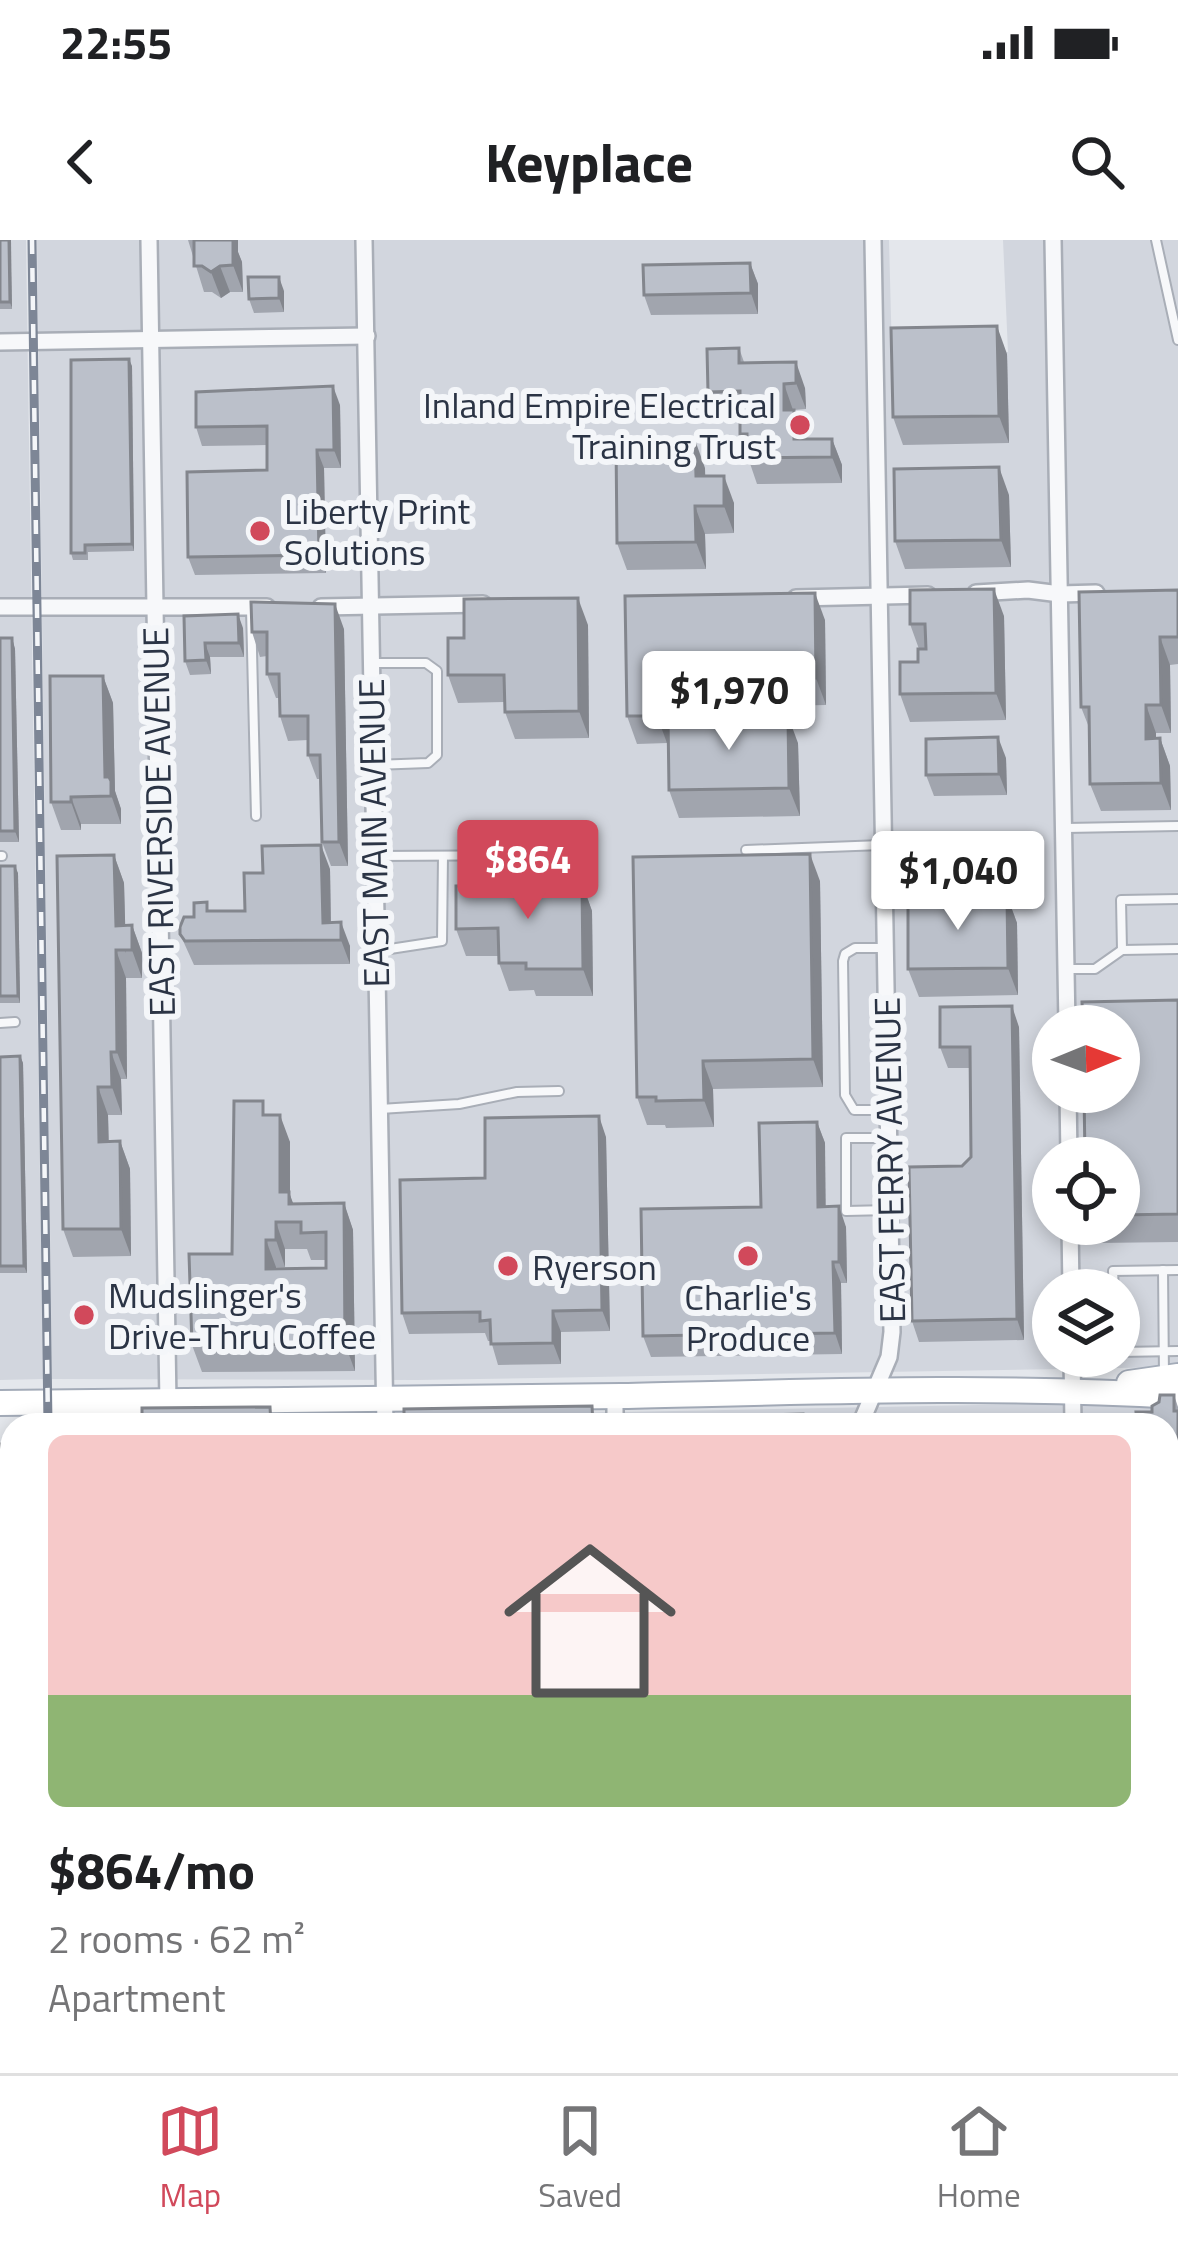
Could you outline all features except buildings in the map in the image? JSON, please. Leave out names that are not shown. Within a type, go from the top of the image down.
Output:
[{"type":"main road","points":[[0,1403],[1073,1390],[1173,1383]]},
{"type":"street","name":"EAST RIVERSIDE AVENUE","points":[[149,240],[168,1403]]},
{"type":"street","name":"EAST MAIN AVENUE","points":[[364,240],[385,1413]]},
{"type":"street","name":"EAST FERRY AVENUE","points":[[865,1413],[892,1341],[873,240]]},
{"type":"street","points":[[1053,240],[1067,1005]]},
{"type":"street","points":[[0,342],[367,336]]},
{"type":"street","points":[[970,593],[1107,593]]},
{"type":"street","points":[[787,598],[947,594]]},
{"type":"street","points":[[298,607],[495,604]]},
{"type":"street","points":[[0,607],[274,608]]},
{"type":"street","points":[[1073,1377],[1073,1413]]},
{"type":"street","points":[[615,1396],[615,1413]]},
{"type":"lane","points":[[1156,240],[1178,340]]},
{"type":"lane","points":[[250,608],[256,816]]},
{"type":"lane","points":[[370,663],[426,663],[436,671],[437,755],[428,763],[372,765]]},
{"type":"lane","points":[[1064,828],[1178,826]]},
{"type":"lane","points":[[746,850],[883,844]]},
{"type":"lane","points":[[374,856],[572,856]]},
{"type":"lane","points":[[376,951],[442,940],[443,856]]},
{"type":"lane","points":[[1122,950],[1121,899],[1178,899]]},
{"type":"lane","points":[[885,948],[855,948],[845,954],[845,1095],[854,1110],[888,1110]]},
{"type":"lane","points":[[1066,969],[1095,969],[1122,950],[1178,950]]},
{"type":"lane","points":[[0,1023],[16,1022]]},
{"type":"lane","points":[[379,1109],[559,1091]]},
{"type":"lane","points":[[889,1138],[846,1138],[846,1211],[890,1210]]},
{"type":"lane","points":[[1140,1270],[1178,1270]]},
{"type":"lane","points":[[1163,1270],[1163,1351],[1173,1383]]},
{"type":"lane","points":[[1140,1352],[1178,1351]]},
{"type":"shaded area","points":[[0,240],[26,240],[43,1379],[0,1380]]},
{"type":"shaded area","points":[[37,240],[889,240],[892,355],[1008,352],[1003,240],[1178,240],[1178,1367],[1140,1368],[1140,1269],[1032,1269],[1032,1369],[417,1380],[52,1379]]},
{"type":"shaded area","points":[[1037,1404],[1178,1405],[1178,1413],[571,1413]]},
{"type":"railway","points":[[32,240],[48,1413]]},
{"type":"place","name":"Inland Empire Electrical Training Trust","points":[[800,425]]},
{"type":"place","name":"Liberty Print Solutions","points":[[260,531]]},
{"type":"place","name":"Charlie's Produce","points":[[748,1256]]},
{"type":"place","name":"Ryerson","points":[[508,1266]]},
{"type":"place","name":"Mudslinger's Drive-Thru Coffee","points":[[84,1315]]}]
